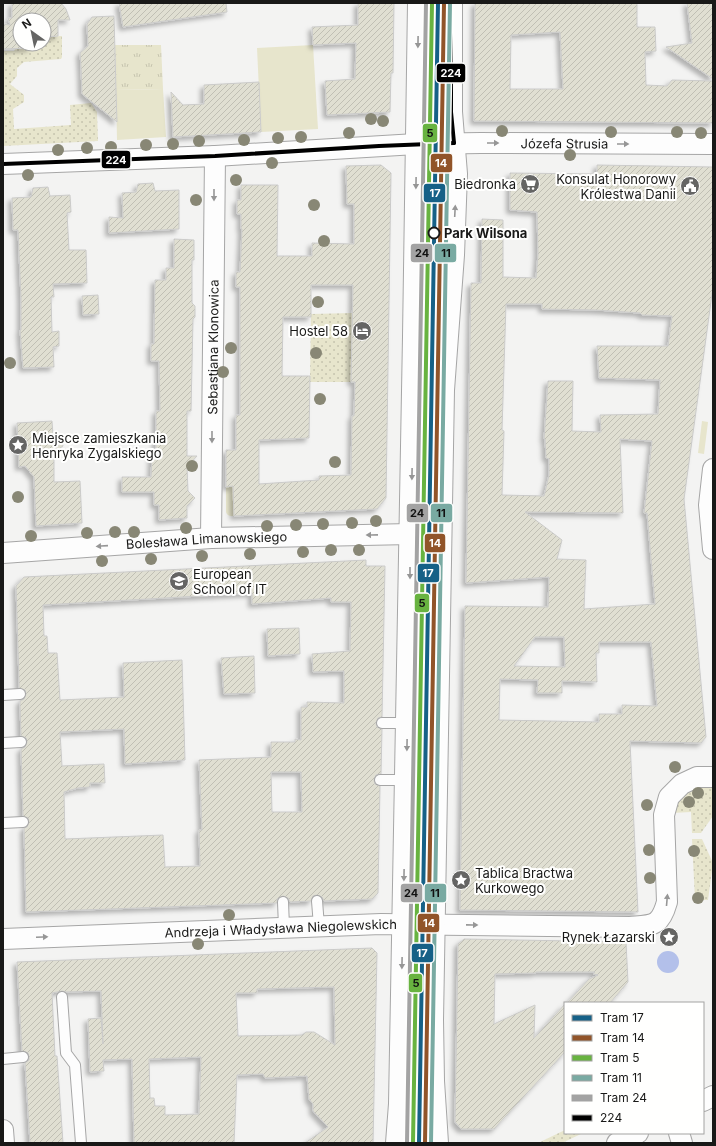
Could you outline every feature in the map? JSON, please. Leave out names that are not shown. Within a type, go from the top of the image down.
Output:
[{"type":"street","points":[[397,1143],[400,1104],[410,534],[435,144],[419,3]]},
{"type":"street","points":[[435,144],[451,112],[451,3]]},
{"type":"street","points":[[435,144],[456,174],[453,255],[443,390],[433,924],[433,1081],[438,1143]]},
{"type":"street","name":"Józefa Strusia","points":[[3,164],[215,156],[435,144],[713,144]]},
{"type":"street","name":"Sebastiana Klonowica","points":[[211,538],[215,156]]},
{"type":"street","points":[[713,469],[709,505],[713,549]]},
{"type":"street","name":"Bolesława Limanowskiego","points":[[3,553],[211,538],[410,534]]},
{"type":"street","name":"Andrzeja i Władysława Niegolewskich","points":[[3,939],[284,927],[403,924],[630,927],[652,925],[663,916],[668,902],[664,815],[670,797],[682,784],[697,777],[713,777]]},
{"type":"street","points":[[704,1100],[713,1096]]},
{"type":"street","points":[[3,1130],[4,1143]]},
{"type":"street","points":[[617,1143],[636,1134]]},
{"type":"lane","points":[[3,695],[20,694]]},
{"type":"lane","points":[[382,724],[407,723]]},
{"type":"lane","points":[[3,743],[21,742]]},
{"type":"lane","points":[[380,780],[406,780]]},
{"type":"lane","points":[[3,823],[23,822]]},
{"type":"lane","points":[[317,901],[319,926]]},
{"type":"lane","points":[[283,902],[284,927]]},
{"type":"lane","points":[[62,997],[66,1053],[75,1065],[80,1143]]},
{"type":"lane","points":[[419,1143],[421,1049],[432,1020]]},
{"type":"lane","points":[[55,1054],[66,1053]]},
{"type":"lane","points":[[3,1059],[23,1057]]},
{"type":"lane","points":[[400,1104],[404,1143]]},
{"type":"green space","points":[[62,36],[61,59],[24,62],[17,68],[17,76],[10,84],[24,95],[24,102],[13,109],[14,129],[71,125],[70,105],[91,103],[97,112],[98,141],[3,146],[3,49],[4,51],[12,52],[52,52],[52,37]]},
{"type":"green space","points":[[115,45],[161,45],[163,89],[116,90]]},
{"type":"green space","points":[[313,45],[318,129],[261,132],[257,48]]},
{"type":"green space","points":[[163,89],[166,137],[117,140],[116,90]]},
{"type":"green space","points":[[353,313],[351,382],[310,382],[311,314]]},
{"type":"green space","points":[[702,421],[708,422],[704,454],[698,453]]},
{"type":"green space","points":[[233,486],[234,516],[230,516],[226,513],[226,487]]},
{"type":"green space","points":[[712,785],[713,816],[701,833],[692,833],[691,812],[672,813],[674,806],[692,787]]},
{"type":"green space","points":[[692,839],[702,839],[713,863],[708,900],[695,900]]},
{"type":"green space","points":[[564,1130],[564,1134],[581,1134],[562,1143],[538,1143]]},
{"type":"water","points":[[668,951],[676,954],[679,962],[676,970],[668,973],[660,970],[657,962],[660,954]]},
{"type":"building","points":[[12,3],[61,3],[66,9],[70,20],[58,20],[58,36],[52,36],[52,12],[12,12]]},
{"type":"building","points":[[119,3],[226,3],[227,12],[123,27]]},
{"type":"building","points":[[358,3],[394,3],[393,73],[391,73],[390,112],[327,115],[325,81],[355,79],[356,43],[313,45],[312,27],[358,25]]},
{"type":"building","points":[[475,3],[637,3],[637,27],[655,27],[656,51],[645,52],[646,85],[667,86],[672,80],[713,81],[713,123],[474,121]],"holes":[[[560,32],[563,89],[510,89],[511,35]]]},
{"type":"building","points":[[687,3],[713,3],[713,79],[666,47],[692,43]]},
{"type":"building","points":[[114,16],[117,122],[82,94],[80,53],[88,46],[87,24],[92,17]]},
{"type":"building","points":[[8,18],[12,18],[12,49],[3,49],[4,24],[10,25]]},
{"type":"building","points":[[259,82],[261,132],[173,137],[171,92],[183,105],[204,104],[204,85]]},
{"type":"building","points":[[381,165],[391,173],[386,498],[377,509],[234,516],[233,486],[226,487],[226,450],[236,450],[236,415],[240,415],[240,287],[236,287],[236,272],[240,272],[242,229],[241,214],[237,214],[237,200],[241,200],[241,185],[278,185],[277,256],[312,256],[312,243],[354,244],[354,204],[347,204],[346,166]],"holes":[[[311,285],[353,285],[351,382],[355,382],[354,416],[352,416],[351,475],[319,476],[319,480],[259,484],[259,440],[309,438],[310,376],[282,376],[283,317],[311,317]]]},
{"type":"building","points":[[597,165],[713,167],[713,287],[684,499],[706,737],[701,743],[630,741],[638,912],[460,910],[465,606],[548,607],[549,577],[466,583],[471,283],[481,283],[482,219],[503,220],[503,277],[536,278],[538,254],[537,212],[510,210],[510,173],[597,174]],"holes":[[[506,304],[542,304],[542,309],[596,310],[640,313],[642,315],[672,316],[668,346],[597,346],[599,378],[660,380],[658,414],[600,415],[601,432],[572,431],[573,381],[548,381],[544,439],[546,458],[549,459],[549,475],[544,496],[502,495],[504,431],[502,430]],[[620,439],[652,441],[644,513],[647,513],[655,604],[584,609],[586,560],[557,559],[562,540],[525,512],[623,513]],[[535,637],[564,637],[565,667],[514,666]],[[599,642],[651,642],[657,706],[622,705],[622,714],[599,714],[599,722],[499,720],[500,679],[538,680],[537,693],[562,693],[562,681],[597,682],[596,653],[599,653]]]},
{"type":"building","points":[[153,183],[155,191],[179,190],[179,229],[109,233],[109,217],[123,218],[122,193],[136,192],[138,184]]},
{"type":"building","points":[[48,187],[50,196],[70,195],[71,212],[67,213],[69,250],[86,250],[87,283],[53,284],[54,297],[51,297],[52,332],[59,331],[59,346],[53,347],[54,367],[23,368],[20,330],[21,298],[18,230],[13,230],[12,198],[31,197],[33,188]]},
{"type":"building","points":[[174,239],[194,240],[194,260],[192,260],[192,303],[195,306],[195,317],[193,319],[191,411],[187,411],[187,456],[197,456],[187,467],[188,491],[195,498],[187,506],[187,518],[159,520],[159,505],[154,505],[154,492],[122,492],[122,477],[151,477],[152,456],[156,456],[156,411],[160,411],[159,361],[151,361],[151,344],[154,344],[155,280],[166,280],[166,268],[174,268]]},
{"type":"building","points":[[98,295],[99,314],[83,315],[82,296]]},
{"type":"building","points":[[52,421],[53,435],[61,435],[63,446],[59,451],[54,451],[54,482],[80,481],[82,523],[36,526],[34,477],[25,466],[19,467],[17,423]]},
{"type":"building","points":[[366,560],[366,566],[385,566],[382,717],[378,718],[376,723],[377,727],[382,729],[381,774],[376,775],[374,780],[375,784],[380,786],[378,893],[372,899],[324,901],[322,897],[317,895],[313,896],[311,901],[290,902],[288,898],[283,896],[277,899],[277,903],[26,912],[24,828],[27,827],[29,822],[28,818],[23,816],[21,749],[25,747],[27,742],[26,738],[21,736],[20,701],[24,699],[26,694],[25,690],[19,688],[16,586],[24,577]],"holes":[[[252,593],[252,604],[331,598],[331,602],[351,602],[350,651],[312,654],[313,672],[344,671],[344,703],[307,702],[307,707],[301,707],[301,740],[295,739],[295,742],[271,742],[271,757],[199,760],[202,830],[199,830],[200,866],[165,867],[163,835],[65,839],[64,792],[78,788],[90,787],[90,783],[105,783],[104,764],[62,766],[60,732],[124,729],[125,764],[185,760],[182,660],[123,663],[124,697],[60,700],[57,653],[48,653],[47,636],[44,636],[43,605]],[[271,772],[301,772],[302,812],[272,812]]]},
{"type":"building","points":[[299,628],[300,654],[268,656],[267,629]]},
{"type":"building","points":[[254,656],[255,693],[224,694],[221,658]]},
{"type":"building","points":[[464,939],[626,942],[628,982],[611,1002],[568,1002],[589,979],[598,975],[593,974],[595,972],[495,974],[494,1024],[535,1005],[534,1038],[564,1005],[564,1053],[494,1129],[461,1129],[455,1122],[458,944]]},
{"type":"building","points":[[372,948],[377,953],[373,1143],[305,1143],[328,1127],[313,1111],[313,1104],[309,1099],[307,1076],[265,1078],[263,1074],[237,1075],[234,1143],[134,1143],[132,1059],[103,1060],[104,1071],[90,1072],[88,1019],[101,1018],[103,1044],[101,991],[62,991],[52,993],[55,1056],[57,1056],[63,1143],[30,1143],[25,1063],[29,1060],[29,1057],[28,1053],[22,1051],[17,962]],"holes":[[[334,987],[335,1045],[314,1032],[306,1032],[302,1035],[238,1036],[236,993],[257,993],[257,989]],[[201,1057],[199,1114],[165,1115],[165,1106],[155,1106],[154,1098],[150,1098],[149,1059]]]},
{"type":"tram line","name":"24","points":[[407,1143],[426,3]]},
{"type":"tram line","name":"5","points":[[413,1143],[432,3]]},
{"type":"tram line","name":"17","points":[[419,1143],[438,3]]},
{"type":"tram line","name":"14","points":[[425,1143],[444,3]]},
{"type":"tram line","name":"11","points":[[431,1143],[450,3]]},
{"type":"transit line","name":"224","points":[[451,3],[451,112],[454,143]]},
{"type":"transit line","name":"224","points":[[3,164],[215,156],[454,143]]},
{"type":"place","name":"Biedronka","points":[[530,184]]},
{"type":"place","name":"Konsulat Honorowy Królestwa Danii","points":[[690,186]]},
{"type":"place","name":"Park Wilsona","points":[[434,233]]},
{"type":"place","name":"Hostel 58","points":[[362,331]]},
{"type":"place","name":"Miejsce zamieszkania Henryka Zygalskiego","points":[[18,445]]},
{"type":"place","name":"European School of IT","points":[[179,581]]},
{"type":"place","name":"Tablica Bractwa Kurkowego","points":[[461,880]]},
{"type":"place","name":"Rynek Łazarski","points":[[669,937]]}]
